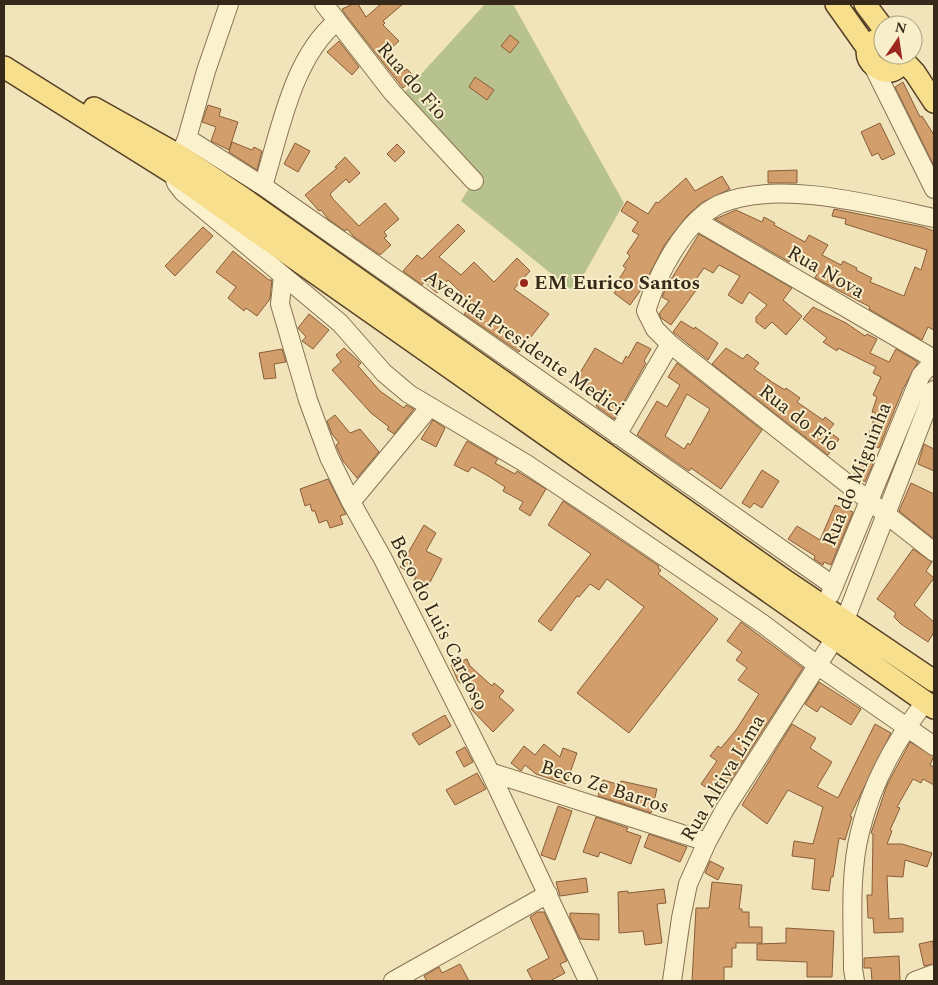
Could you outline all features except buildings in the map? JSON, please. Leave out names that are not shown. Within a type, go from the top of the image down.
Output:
[{"type":"main road","points":[[836,4],[873,49]]},
{"type":"main road","points":[[865,4],[873,15]]},
{"type":"main road","points":[[883,65],[887,72],[894,70],[897,65]]},
{"type":"main road","points":[[908,65],[934,102]]},
{"type":"main road","points":[[4,66],[180,156],[780,588],[896,668],[930,705]]},
{"type":"main road","points":[[780,588],[825,606],[840,629]]},
{"type":"main road","points":[[896,668],[934,681]]},
{"type":"street","points":[[229,4],[180,156],[176,183],[192,200],[340,323],[384,373],[429,408],[559,485],[763,624],[817,665],[934,746]]},
{"type":"street","name":"Rua do Fio","points":[[324,4],[336,22],[392,92],[474,181]]},
{"type":"street","points":[[263,186],[298,75],[316,41],[336,22]]},
{"type":"street","points":[[881,65],[934,188]]},
{"type":"street","name":"Avenida Presidente Medici","points":[[180,156],[263,186],[834,586]]},
{"type":"street","points":[[697,221],[720,205],[742,198],[773,194],[845,199],[934,218]]},
{"type":"street","name":"Rua do Fio","points":[[697,221],[687,232],[654,283],[646,311],[655,329],[670,344],[934,552]]},
{"type":"street","name":"Rua Nova","points":[[697,221],[934,360]]},
{"type":"street","name":"Beco do Luis Cardoso","points":[[283,276],[280,304],[305,392],[329,457],[351,502],[383,559],[490,772],[588,981]]},
{"type":"street","points":[[617,435],[670,344]]},
{"type":"street","name":"Rua do Miguinha","points":[[825,606],[921,375],[934,360]]},
{"type":"street","name":"Rua do Miguinha","points":[[840,629],[934,390]]},
{"type":"street","points":[[351,502],[429,408]]},
{"type":"street","name":"Rua Altiva Lima","points":[[672,981],[680,918],[688,884],[707,842],[840,629]]},
{"type":"street","points":[[855,981],[852,969],[854,876],[859,833],[872,793],[906,727],[930,705]]},
{"type":"street","name":"Beco Ze Barros","points":[[490,772],[707,842]]},
{"type":"street","points":[[393,981],[548,894]]},
{"type":"street","points":[[915,981],[934,974]]},
{"type":"green space","points":[[485,4],[513,4],[624,203],[574,292],[461,201],[476,177],[404,93]]},
{"type":"place","name":"EM Eurico Santos","points":[[524,283]]}]
